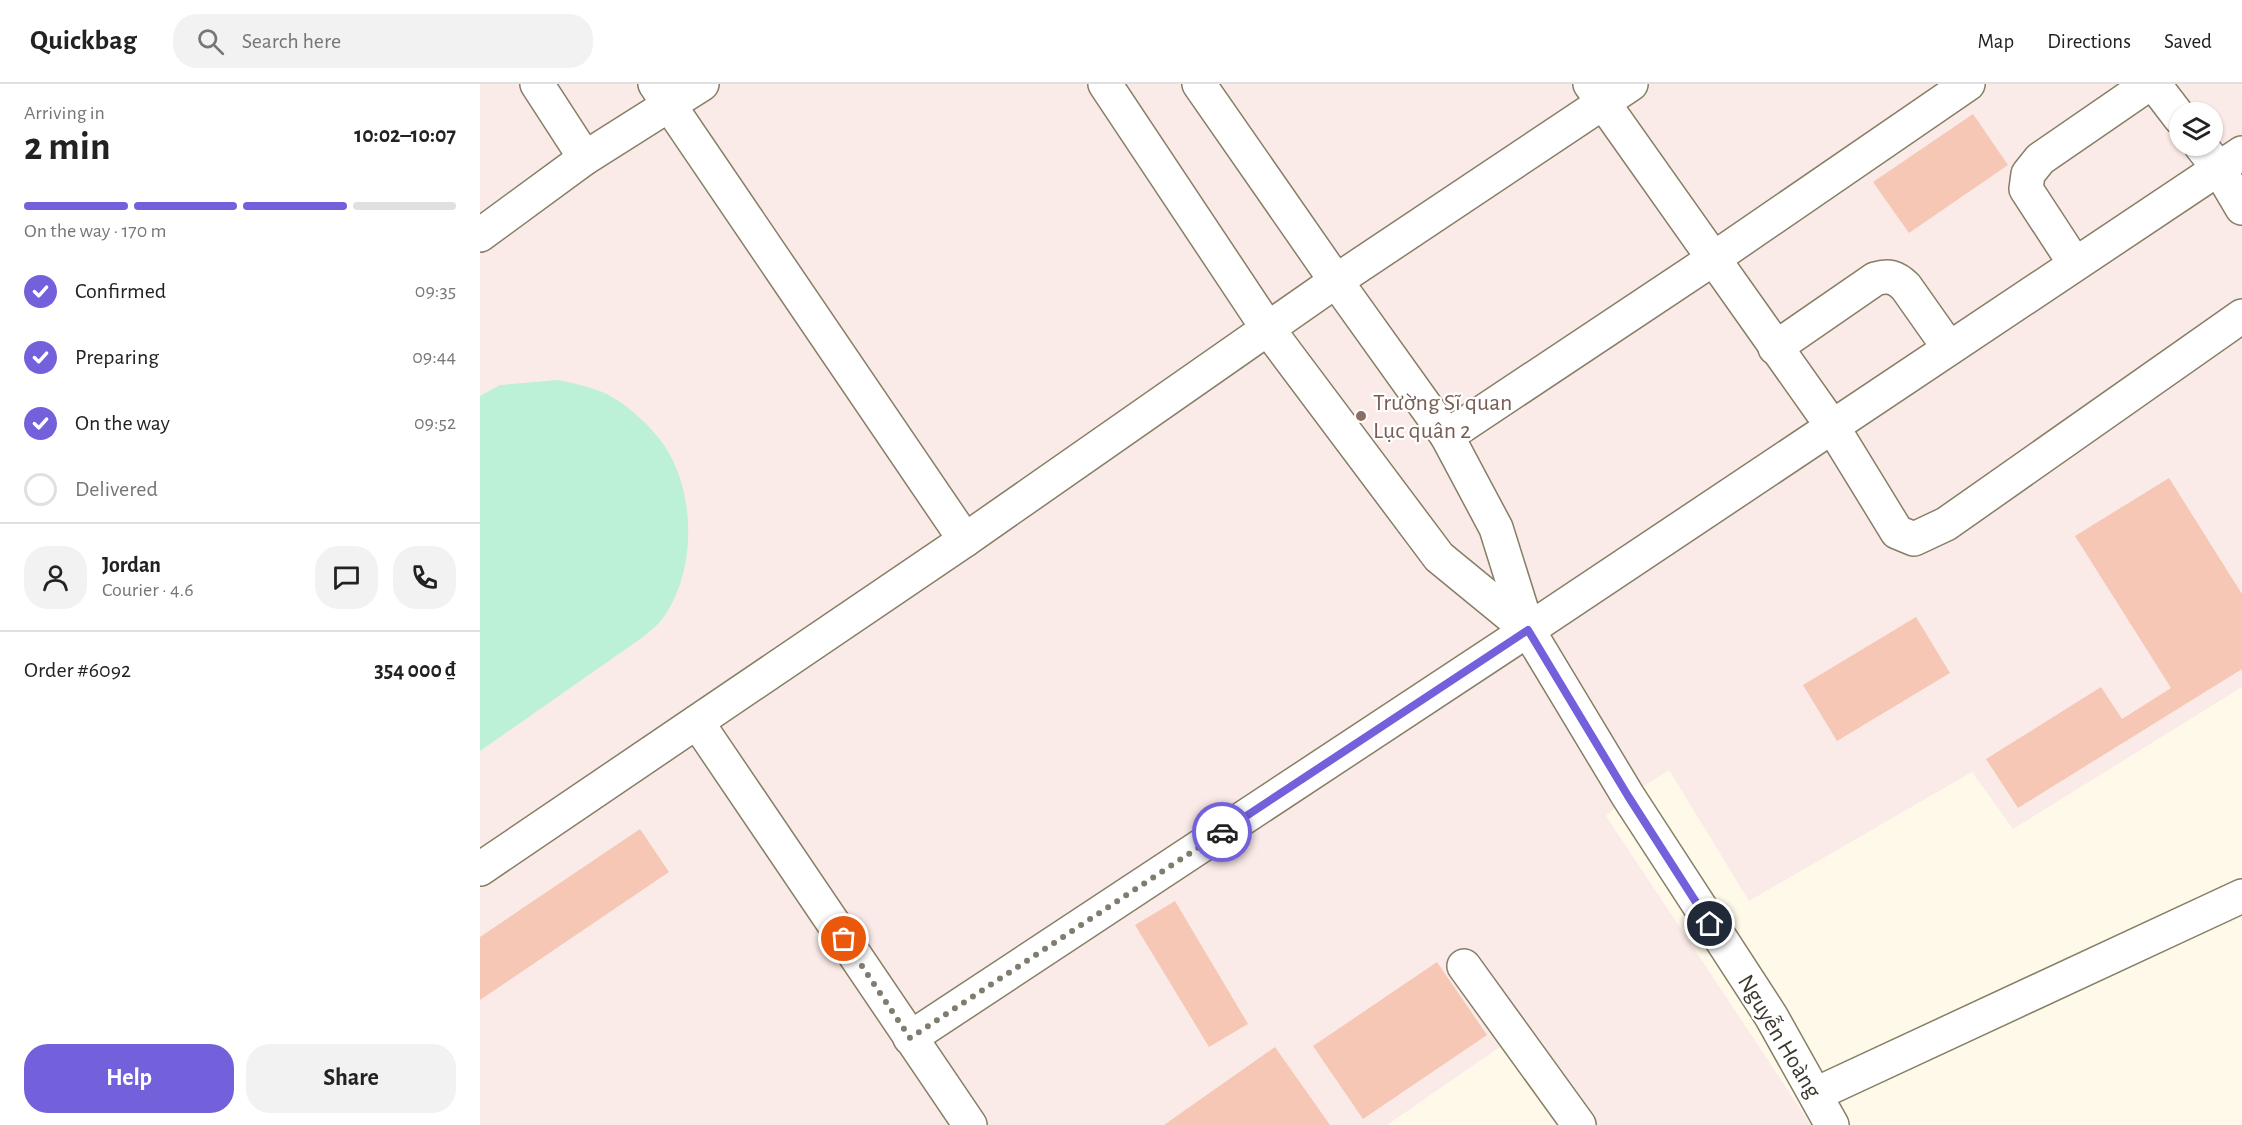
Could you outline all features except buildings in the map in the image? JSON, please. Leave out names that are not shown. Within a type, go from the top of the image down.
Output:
[{"type":"street","points":[[537,84],[585,158]]},
{"type":"street","points":[[480,236],[585,158],[662,95],[702,84]]},
{"type":"street","points":[[1105,84],[1268,329],[1439,557],[1528,630]]},
{"type":"street","points":[[1199,84],[1447,436],[1496,528],[1528,630]]},
{"type":"street","points":[[480,869],[965,540],[1268,329],[1597,94],[1631,84]]},
{"type":"street","points":[[1447,436],[1713,259],[1968,84]]},
{"type":"street","points":[[2075,264],[2026,189],[2028,174],[2040,159],[2149,84]]},
{"type":"street","points":[[2154,84],[2169,104]]},
{"type":"street","points":[[1597,94],[1832,426],[1897,532],[1914,539],[1946,524],[2242,316]]},
{"type":"street","points":[[662,95],[965,540]]},
{"type":"street","points":[[910,1038],[1528,630],[2075,264],[2221,156],[2242,208]]},
{"type":"street","points":[[1775,348],[1875,279],[1890,277],[1898,279],[1906,287],[1948,348]]},
{"type":"street","name":"Nguyễn Hoàng","points":[[1528,630],[1628,796],[1771,1016],[1832,1125]]},
{"type":"street","points":[[697,722],[970,1125]]},
{"type":"street","points":[[1816,1094],[2242,896]]},
{"type":"street","points":[[1464,966],[1579,1125]]},
{"type":"shaded area","name":"Trường Sĩ quan Lục quân 2","points":[[480,84],[2242,84],[2242,687],[2013,829],[1972,772],[1749,901],[1669,770],[1628,796],[1606,816],[1811,1125],[1571,1125],[1510,1040],[1387,1125],[480,1125]]},
{"type":"green space","points":[[558,380],[594,389],[614,398],[641,419],[664,445],[675,464],[687,508],[687,555],[674,599],[659,623],[643,637],[480,751],[480,396],[500,385]]},
{"type":"way so far","points":[[844,939],[910,1038],[1222,832]]},
{"type":"place","name":"Trường Sĩ quan Lục quân 2","points":[[1361,416]]},
{"type":"route","points":[[1222,832],[1528,630],[1628,796],[1710,924]]}]
